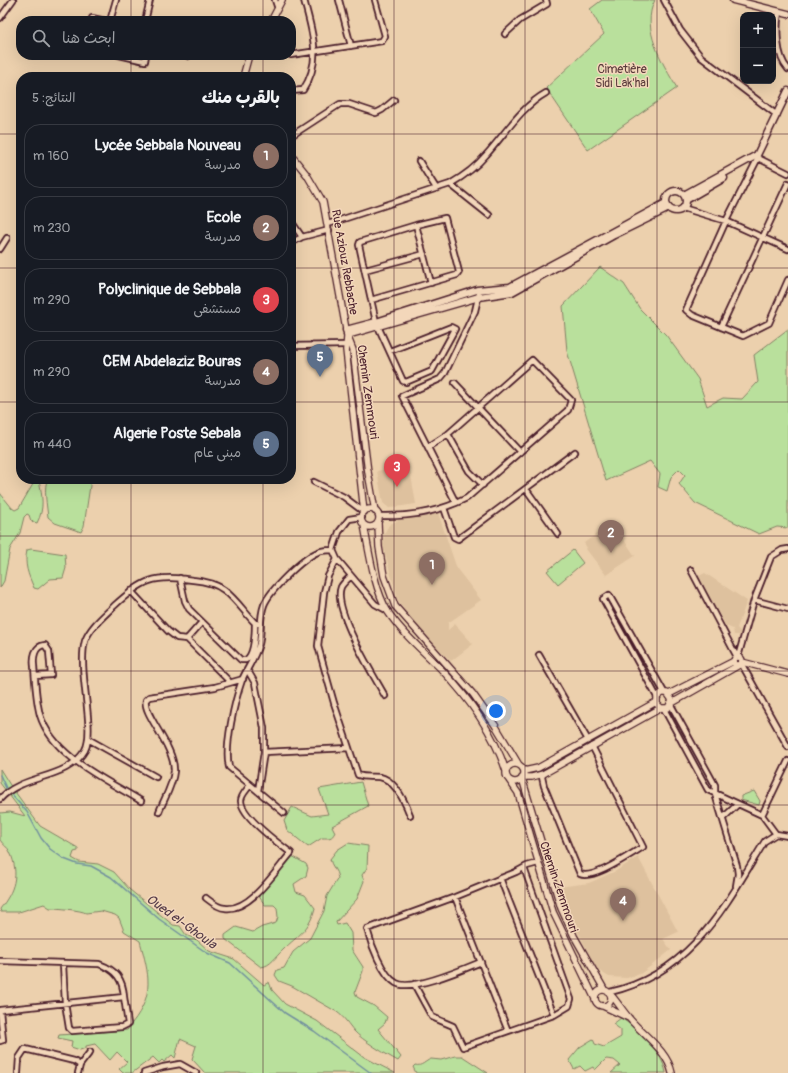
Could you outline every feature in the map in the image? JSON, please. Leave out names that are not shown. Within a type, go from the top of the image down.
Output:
[{"type":"main road","points":[[733,0],[788,14]]},
{"type":"main road","points":[[668,206],[674,210],[683,208],[685,197],[757,155],[788,91]]},
{"type":"main road","points":[[685,197],[758,158],[788,100]]},
{"type":"main road","points":[[668,206],[668,195],[671,192],[676,191],[685,197]]},
{"type":"main road","points":[[346,332],[479,294],[510,287],[668,206]]},
{"type":"street","points":[[0,18],[13,0]]},
{"type":"street","points":[[111,16],[116,0]]},
{"type":"street","points":[[146,16],[150,0]]},
{"type":"street","points":[[272,16],[276,3],[282,0]]},
{"type":"street","points":[[296,91],[303,90],[311,78],[315,51],[304,0]]},
{"type":"street","points":[[339,0],[351,46]]},
{"type":"street","points":[[296,54],[382,41],[385,36],[375,0]]},
{"type":"street","points":[[505,34],[520,20],[547,4],[546,0]]},
{"type":"street","points":[[664,0],[680,30],[701,57],[777,115]]},
{"type":"street","points":[[779,12],[776,28],[778,41],[788,69]]},
{"type":"street","points":[[244,72],[248,60]]},
{"type":"street","points":[[296,240],[450,184],[466,175],[486,156],[530,104],[546,93]]},
{"type":"street","points":[[296,133],[340,104],[349,104],[376,113],[394,100]]},
{"type":"street","points":[[788,173],[758,158],[726,221],[686,310],[692,315],[742,336],[769,323],[788,280]]},
{"type":"street","points":[[419,161],[436,188]]},
{"type":"street","name":"Rue Aziouz Rebbache","points":[[296,162],[323,202],[329,227],[346,332]]},
{"type":"street","points":[[721,327],[788,183]]},
{"type":"street","points":[[450,184],[489,215]]},
{"type":"street","points":[[683,208],[726,221],[764,237],[788,250]]},
{"type":"street","points":[[371,300],[457,275],[459,272],[445,218],[360,242],[371,300],[378,324],[403,381],[406,382],[432,371],[455,329],[451,327],[390,351]]},
{"type":"street","points":[[416,225],[431,283]]},
{"type":"street","points":[[296,229],[302,237]]},
{"type":"street","points":[[0,249],[6,238]]},
{"type":"street","points":[[365,270],[424,254]]},
{"type":"street","points":[[456,503],[402,396],[440,379],[445,373],[475,311],[479,294]]},
{"type":"street","name":"Chemin Zemmouri","points":[[346,332],[346,345],[364,525],[376,579],[388,611],[399,626],[441,669],[476,709],[499,751],[506,772]]},
{"type":"street","name":"Chemin Zemmouri","points":[[346,332],[353,350],[367,465],[377,513],[379,547],[384,576],[395,606],[473,694],[495,725],[519,765]]},
{"type":"street","points":[[296,346],[346,345]]},
{"type":"street","points":[[388,611],[376,604],[337,559],[333,550],[335,540],[347,521],[370,509],[377,513],[395,516],[444,508],[467,498],[568,410],[570,400],[567,395],[532,360],[448,434],[428,447]]},
{"type":"street","points":[[455,383],[520,452]]},
{"type":"street","points":[[448,434],[469,471],[482,485]]},
{"type":"street","points":[[444,508],[454,537],[458,539],[575,452]]},
{"type":"street","points":[[314,482],[344,497],[363,514]]},
{"type":"street","points":[[526,489],[558,534]]},
{"type":"street","points":[[364,525],[371,527],[378,524]]},
{"type":"street","points":[[523,776],[519,765],[511,765],[506,772],[509,780],[516,782],[523,776],[538,768],[672,704],[738,661],[754,600],[771,557],[782,550],[788,549]]},
{"type":"street","points":[[180,578],[187,606],[244,661],[250,656],[264,605],[278,585],[317,552],[333,550]]},
{"type":"street","points":[[337,559],[328,576],[323,596],[318,646],[325,674],[358,774],[364,778],[380,777],[393,785],[406,804],[410,815]]},
{"type":"street","points":[[691,570],[738,661],[788,747]]},
{"type":"street","points":[[351,576],[341,588],[342,605],[355,644],[385,696]]},
{"type":"street","points":[[0,798],[15,786],[56,772],[75,761],[84,750],[88,739],[83,672],[86,641],[101,619],[131,591],[159,578],[180,578],[205,581],[225,590],[258,624],[259,643],[248,671],[242,679],[229,737],[226,758],[229,766],[284,813]]},
{"type":"street","points":[[131,591],[168,631],[178,638],[187,639],[228,680]]},
{"type":"street","points":[[734,891],[738,874],[737,866],[715,794],[715,785],[667,693],[609,595],[603,599],[656,699],[663,708],[708,790],[715,794],[762,815],[776,834]]},
{"type":"street","points":[[754,600],[788,609]]},
{"type":"street","points":[[187,639],[202,622]]},
{"type":"street","points":[[35,676],[51,675],[50,651],[45,645],[39,646],[34,655],[35,676],[39,709],[43,721],[55,741],[75,761],[141,801]]},
{"type":"street","points":[[539,655],[589,743],[642,847],[615,864],[589,875],[580,874],[544,786],[542,777],[543,774]]},
{"type":"street","points":[[523,776],[532,777],[543,774],[656,699],[738,661],[788,674]]},
{"type":"street","points":[[248,671],[255,683],[264,728],[264,752],[258,791]]},
{"type":"street","points":[[159,812],[173,776],[174,769],[166,742],[148,713],[146,700],[149,697],[215,687],[242,679]]},
{"type":"street","points":[[88,739],[156,778]]},
{"type":"street","points":[[264,752],[349,748]]},
{"type":"street","points":[[762,815],[788,761]]},
{"type":"street","name":"Chemin Zemmouri","points":[[523,776],[561,908],[574,936],[608,992],[629,1018],[663,1053],[669,1063],[672,1073]]},
{"type":"street","name":"Chemin Zemmouri","points":[[509,780],[518,794],[538,863],[559,927],[595,999]]},
{"type":"street","points":[[206,898],[225,909],[243,905],[254,896],[291,853],[255,823],[243,806],[242,796],[250,785]]},
{"type":"street","points":[[723,818],[738,804]]},
{"type":"street","points":[[608,992],[611,1002],[603,1006],[598,1004],[595,999],[596,994],[633,986],[655,976],[692,947],[702,937],[734,891],[765,841],[776,834],[788,836]]},
{"type":"street","points":[[481,962],[451,975],[414,984],[400,985],[394,982],[385,972],[368,929],[455,897],[538,863]]},
{"type":"street","points":[[414,984],[427,1012],[437,1021],[453,1026],[462,1046],[554,1015],[569,1006],[571,999],[524,868]]},
{"type":"street","points":[[500,878],[554,1015]]},
{"type":"street","points":[[455,897],[508,1031]]},
{"type":"street","points":[[0,961],[99,964],[109,967],[121,979],[129,1022],[128,1024],[122,1027],[72,1031],[69,1028],[65,1003],[63,964]]},
{"type":"street","points":[[0,1041],[3,1040],[0,1011],[124,996]]},
{"type":"street","name":"Chemin Zemmouri","points":[[603,1006],[629,1018]]},
{"type":"street","points":[[18,1073],[19,1058],[25,1049],[74,1061],[80,1064]]},
{"type":"street","points":[[78,1073],[80,1064],[90,1052]]},
{"type":"street","points":[[144,1073],[163,1066],[180,1064],[196,1073]]},
{"type":"shaded area","points":[[409,464],[416,504],[389,508],[383,503],[377,471]]},
{"type":"shaded area","points":[[437,510],[457,569],[481,600],[448,623],[448,630],[455,624],[473,644],[451,661],[418,628],[398,600],[383,546],[384,534],[389,525],[398,520]]},
{"type":"shaded area","points":[[610,524],[614,529],[616,528],[635,556],[606,575],[586,549],[587,548],[584,543]]},
{"type":"shaded area","points":[[705,573],[747,601],[737,628],[742,633],[739,635],[734,635],[733,629],[726,626],[711,599],[699,576]]},
{"type":"shaded area","points":[[638,857],[678,932],[663,939],[671,950],[640,974],[627,978],[609,977],[598,970],[593,962],[568,911],[559,887],[589,883],[616,871]]},
{"type":"green space","name":"Cimetière Sidi Lak'hal","points":[[602,0],[655,0],[651,11],[650,22],[655,46],[677,88],[588,150],[546,88],[604,34],[590,9]]},
{"type":"green space","points":[[600,267],[624,284],[640,309],[666,335],[698,379],[707,406],[723,398],[742,399],[758,382],[754,355],[788,329],[788,528],[777,527],[759,534],[695,503],[679,484],[685,475],[679,469],[671,477],[667,491],[658,487],[660,474],[650,461],[606,481],[567,351],[563,306]]},
{"type":"green space","points":[[33,484],[40,484],[42,496],[40,518],[37,523],[31,521],[29,515],[27,514],[24,517],[20,533],[10,549],[4,581],[0,588],[0,493],[12,508],[15,510],[19,508]]},
{"type":"green space","points":[[46,484],[90,484],[84,526],[81,532],[55,523],[48,517]]},
{"type":"green space","points":[[31,549],[65,554],[66,568],[63,578],[50,579],[38,589],[34,588],[26,565],[27,550]]},
{"type":"green space","points":[[573,550],[583,563],[558,584],[547,571]]},
{"type":"green space","points":[[0,769],[40,826],[78,848],[78,851],[74,852],[72,858],[79,862],[98,864],[114,872],[130,890],[173,925],[180,926],[186,935],[197,940],[209,951],[234,959],[264,985],[269,982],[272,990],[285,1004],[317,1021],[364,1057],[395,1073],[205,1073],[192,1059],[196,1046],[180,1039],[175,1058],[172,1055],[164,1062],[162,1060],[159,1063],[153,1057],[132,1073],[123,1073],[119,1069],[127,1062],[117,1052],[110,1060],[95,1044],[86,1046],[86,1048],[80,1050],[71,1047],[72,1041],[58,1038],[59,1035],[127,1030],[139,1013],[147,993],[148,984],[146,964],[140,941],[124,931],[119,918],[115,915],[101,911],[86,913],[74,910],[50,908],[44,904],[19,912],[1,912],[0,909],[12,889],[15,868],[10,852],[0,840],[0,813],[10,812],[25,816],[0,783]]},
{"type":"green space","points":[[361,782],[368,806],[332,826],[335,832],[331,837],[322,838],[308,847],[287,830],[284,821],[292,807],[312,816],[328,814],[319,789]]},
{"type":"green space","points":[[754,791],[760,801],[759,805],[741,800],[741,796]]},
{"type":"green space","points":[[348,843],[368,846],[367,868],[362,875],[364,881],[357,899],[336,922],[337,925],[345,923],[351,933],[352,950],[363,967],[363,971],[355,992],[357,997],[374,1006],[387,1017],[385,1023],[378,1029],[401,1057],[398,1061],[363,1039],[337,1012],[292,986],[279,981],[275,975],[277,970],[284,968],[293,952],[310,938],[324,911],[327,896],[338,878],[330,859],[337,850]]},
{"type":"green space","points":[[292,856],[306,864],[308,868],[306,876],[294,884],[296,892],[305,895],[315,908],[313,916],[303,932],[280,952],[271,963],[261,967],[225,939],[225,935],[236,927],[253,932],[262,927],[276,923],[278,917],[277,908],[274,905],[265,905],[258,895]]},
{"type":"green space","points":[[621,1018],[642,1035],[655,1049],[664,1065],[666,1073],[611,1073],[620,1065],[614,1060],[606,1059],[595,1070],[593,1067],[585,1071],[580,1066],[574,1069],[569,1060],[580,1047],[593,1039],[595,1044],[604,1047],[621,1037],[621,1030],[613,1024]]},
{"type":"green space","points":[[455,1056],[462,1056],[488,1073],[416,1073],[413,1067],[415,1065],[422,1065],[431,1059],[441,1060]]},
{"type":"waterway","name":"Oued el-Ghoula","points":[[0,775],[6,788]]},
{"type":"waterway","name":"Oued el-Ghoula","points":[[11,794],[27,812],[41,838],[50,849],[64,859],[77,864],[91,866],[111,877],[159,919],[207,953],[230,963],[285,1013],[314,1031],[371,1073]]},
{"type":"place","name":"Algerie Poste Sebala","points":[[320,377]]},
{"type":"place","name":"Polyclinique de Sebbala","points":[[397,487]]},
{"type":"place","name":"Ecole","points":[[611,553]]},
{"type":"place","name":"Lycée Sebbala Nouveau","points":[[432,585]]},
{"type":"place","name":"CEM Abdelaziz Bouras","points":[[623,921]]}]
